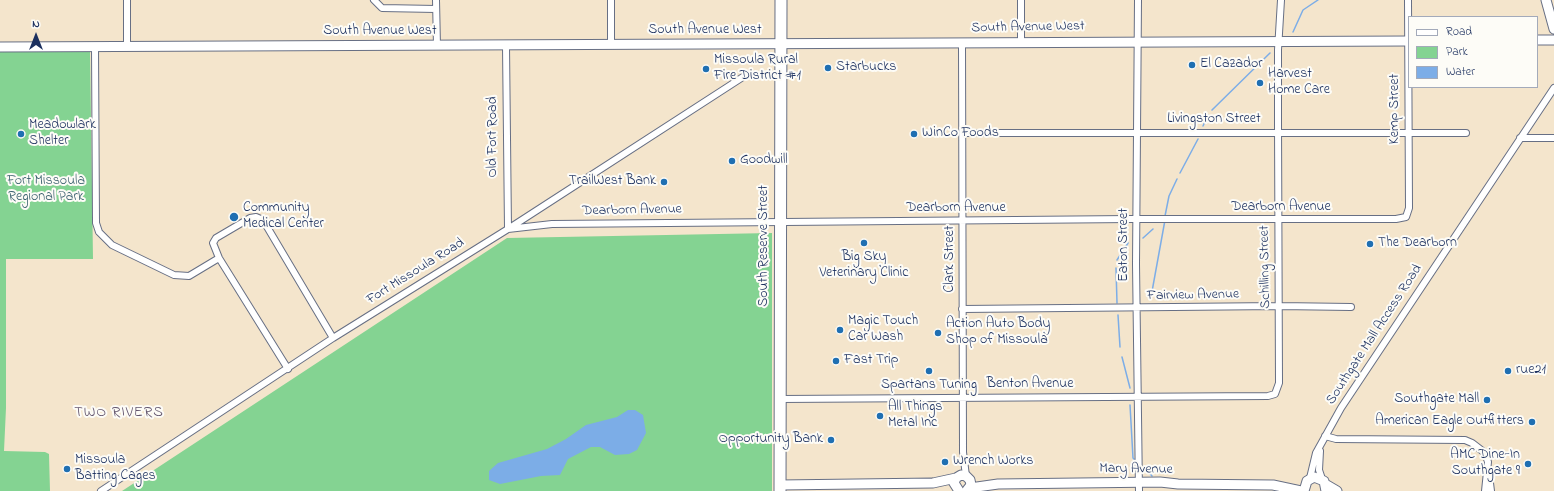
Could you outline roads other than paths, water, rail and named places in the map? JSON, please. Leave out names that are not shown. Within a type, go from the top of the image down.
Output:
[{"type":"highway","name":"South Reserve Street","points":[[780,488],[781,0]]},
{"type":"street","points":[[127,0],[127,47]]},
{"type":"street","points":[[374,0],[382,8],[436,8]]},
{"type":"street","points":[[436,0],[437,46]]},
{"type":"street","points":[[611,0],[611,45]]},
{"type":"street","points":[[1021,0],[1021,42]]},
{"type":"street","name":"Eaton Street","points":[[1138,0],[1137,308],[1139,487]]},
{"type":"street","name":"Schilling Street","points":[[1278,390],[1278,132],[1281,0]]},
{"type":"street","name":"Kemp Street","points":[[1408,0],[1408,16]]},
{"type":"street","points":[[1546,0],[1554,29]]},
{"type":"street","points":[[1538,40],[1554,40]]},
{"type":"street","name":"South Avenue West","points":[[0,47],[780,45],[1137,41],[1408,42]]},
{"type":"street","name":"Clark Street","points":[[962,43],[962,452],[964,481]]},
{"type":"street","name":"Old Fort Road","points":[[506,46],[508,229]]},
{"type":"street","points":[[95,47],[96,223],[99,232],[112,245],[166,272],[179,276],[188,276],[219,258]]},
{"type":"street","name":"Fort Missoula Road","points":[[101,491],[333,338],[508,229],[746,75]]},
{"type":"street","name":"Kemp Street","points":[[1406,217],[1409,208],[1408,88]]},
{"type":"street","name":"Southgate Mall Access Road","points":[[1308,479],[1316,453],[1341,408],[1554,88]]},
{"type":"street","name":"Livingston Street","points":[[963,133],[1466,133]]},
{"type":"street","points":[[1520,138],[1554,138]]},
{"type":"street","points":[[288,368],[219,258],[213,243],[216,238],[250,218],[256,217],[263,220],[333,338]]},
{"type":"street","name":"Dearborn Avenue","points":[[508,229],[552,224],[1137,219],[1278,220],[1396,219],[1406,217]]},
{"type":"street","name":"Fairview Avenue","points":[[962,309],[1279,306],[1351,307]]},
{"type":"street","name":"Benton Avenue","points":[[780,399],[1268,396],[1275,394],[1278,390]]},
{"type":"street","points":[[1325,436],[1336,439],[1465,440],[1472,443],[1485,453],[1491,491]]},
{"type":"street","name":"Southgate Mall Access Road","points":[[1324,485],[1319,466],[1320,450],[1325,436]]},
{"type":"street","points":[[1485,491],[1488,469]]},
{"type":"street","name":"Mary Avenue","points":[[964,481],[998,484],[1139,487],[1273,485],[1318,478],[1324,485]]},
{"type":"street","points":[[1302,491],[1308,479]]},
{"type":"street","points":[[780,488],[964,481]]},
{"type":"street","points":[[958,490],[954,483],[964,481]]},
{"type":"street","points":[[933,483],[944,484],[958,490]]},
{"type":"street","name":"Mary Avenue","points":[[1273,485],[1302,491]]},
{"type":"street","points":[[1324,485],[1337,491]]},
{"type":"water","points":[[628,410],[635,410],[643,415],[646,433],[637,450],[629,454],[615,455],[600,447],[591,447],[568,459],[560,475],[541,476],[500,484],[489,480],[489,471],[498,463],[547,449],[566,439],[586,425],[617,417]]},
{"type":"waterway","points":[[1293,32],[1303,10],[1318,0]]},
{"type":"waterway","points":[[1212,110],[1270,53]]},
{"type":"waterway","points":[[1203,126],[1208,115]]},
{"type":"waterway","points":[[1180,173],[1198,139]]},
{"type":"waterway","points":[[1165,216],[1169,196],[1177,179]]},
{"type":"waterway","points":[[1151,297],[1165,220]]},
{"type":"waterway","points":[[1143,238],[1153,229]]},
{"type":"waterway","points":[[1117,260],[1128,243]]},
{"type":"waterway","points":[[1116,268],[1117,303]]},
{"type":"waterway","points":[[1118,315],[1120,347]]},
{"type":"waterway","points":[[1122,357],[1130,388]]},
{"type":"waterway","points":[[1130,405],[1133,458],[1135,460]]},
{"type":"waterway","points":[[1144,467],[1152,476]]},
{"type":"place","name":"El Cazador","points":[[1192,65]]},
{"type":"place","name":"Starbucks","points":[[828,68]]},
{"type":"place","name":"Missoula Rural Fire District #1","points":[[706,69]]},
{"type":"place","name":"Harvest Home Care","points":[[1260,83]]},
{"type":"place","name":"Meadowlark Shelter","points":[[21,134]]},
{"type":"place","name":"WinCo Foods","points":[[914,134]]},
{"type":"place","name":"Goodwill","points":[[732,161]]},
{"type":"place","name":"TrailWest Bank","points":[[664,182]]},
{"type":"place","name":"Community Medical Center","points":[[234,217]]},
{"type":"place","name":"Big Sky Veterinary Clinic","points":[[864,243]]},
{"type":"place","name":"The Dearborn","points":[[1370,244]]},
{"type":"place","name":"Magic Touch Car Wash","points":[[840,330]]},
{"type":"place","name":"Action Auto Body Shop of Missoula","points":[[938,333]]},
{"type":"place","name":"Fast Trip","points":[[836,361]]},
{"type":"place","name":"Spartans Tuning","points":[[929,371]]},
{"type":"place","name":"rue21","points":[[1508,371]]},
{"type":"place","name":"Southgate Mall","points":[[1487,400]]},
{"type":"place","name":"All Things Metal Inc","points":[[880,416]]},
{"type":"place","name":"American Eagle Outfitters","points":[[1532,422]]},
{"type":"place","name":"Opportunity Bank","points":[[831,440]]},
{"type":"place","name":"Wrench Works","points":[[945,462]]},
{"type":"place","name":"AMC Dine-In Southgate 9","points":[[1528,464]]},
{"type":"place","name":"Missoula Batting Cages","points":[[67,469]]},
{"type":"district","name":"TWO RIVERS","points":[[119,414]]},
{"type":"park label","name":"Fort Missoula Regional Park","points":[[46,190]]}]
